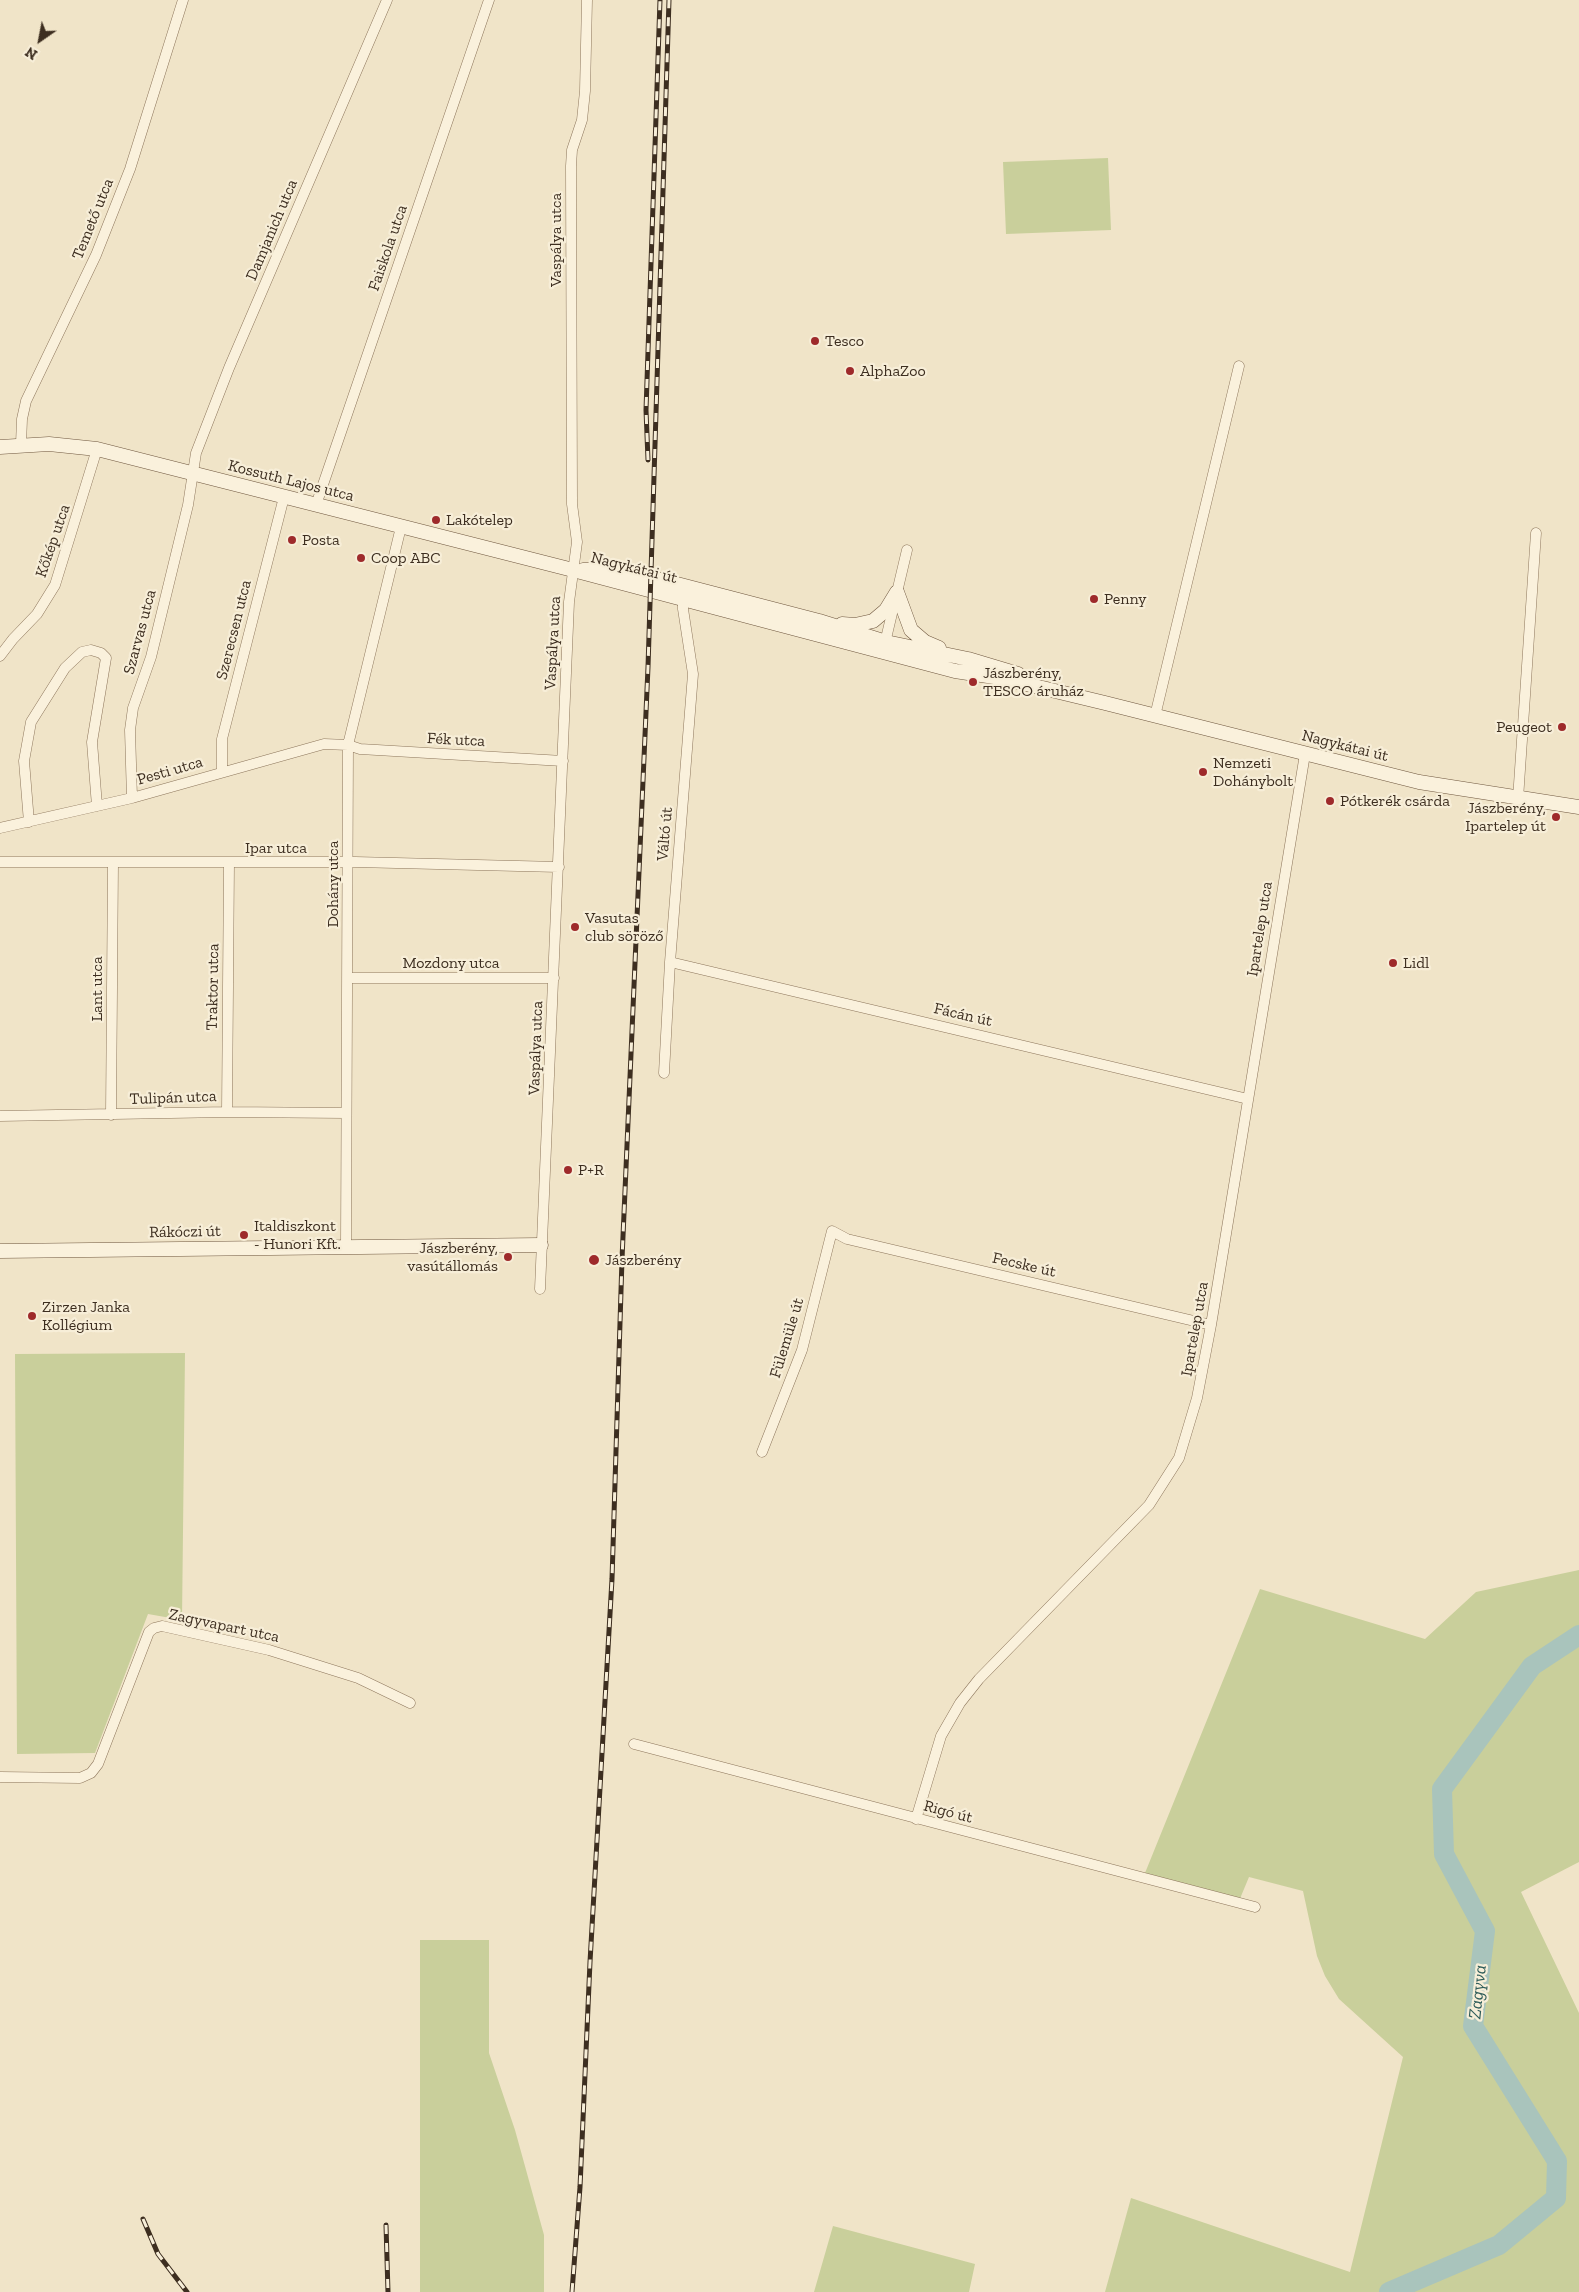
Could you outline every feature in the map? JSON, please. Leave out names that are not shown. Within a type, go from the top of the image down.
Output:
[{"type":"street","name":"Temető utca","points":[[21,444],[22,418],[26,401],[96,255],[130,168],[183,0]]},
{"type":"street","name":"Damjanich utca","points":[[192,475],[196,453],[229,368],[387,0]]},
{"type":"street","name":"Faiskola utca","points":[[316,505],[489,0]]},
{"type":"street","name":"Vaspálya utca","points":[[540,1289],[569,602],[577,542],[572,504],[571,166],[572,150],[582,120],[585,91],[587,0]]},
{"type":"street","points":[[1155,716],[1239,366]]},
{"type":"street","name":"Kossuth Lajos utca","points":[[0,447],[21,444],[72,445],[97,449],[192,475],[572,570]]},
{"type":"street","name":"Kőkép utca","points":[[0,656],[13,638],[37,614],[55,585],[97,449]]},
{"type":"street","name":"Szarvas utca","points":[[132,798],[130,730],[133,708],[151,656],[188,505],[192,475]]},
{"type":"street","name":"Szerecsen utca","points":[[222,772],[222,739],[284,497]]},
{"type":"street","name":"Dohány utca","points":[[346,1247],[348,745],[401,527]]},
{"type":"street","points":[[1518,799],[1536,533]]},
{"type":"street","points":[[884,647],[907,550]]},
{"type":"street","name":"Nagykátai út","points":[[572,570],[611,569],[650,576],[819,621],[884,647],[955,671],[1001,678],[1419,782],[1518,799],[1579,807]]},
{"type":"street","name":"Nagykátai út","points":[[572,570],[884,647],[968,659],[1053,684],[1105,703]]},
{"type":"street","points":[[819,621],[855,625],[873,621],[886,610],[897,592]]},
{"type":"street","points":[[897,592],[911,630],[925,642],[968,659]]},
{"type":"street","name":"Váltó út","points":[[664,1073],[670,962],[693,674],[683,609],[684,599]]},
{"type":"street","points":[[29,822],[24,761],[32,722],[65,668],[82,652],[91,650],[101,653],[106,658],[92,742],[97,806]]},
{"type":"street","name":"Pesti utca","points":[[0,828],[132,798],[324,744],[348,745]]},
{"type":"street","name":"Fék utca","points":[[348,745],[360,749],[563,761]]},
{"type":"street","name":"Ipartelep utca","points":[[916,1819],[941,1736],[960,1703],[979,1679],[1149,1505],[1180,1458],[1197,1398],[1211,1325],[1305,754]]},
{"type":"street","name":"Ipar utca","points":[[0,862],[347,863],[558,867]]},
{"type":"street","name":"Lant utca","points":[[111,1115],[113,862]]},
{"type":"street","name":"Traktor utca","points":[[227,1112],[229,862]]},
{"type":"street","name":"Fácán út","points":[[670,962],[1248,1100]]},
{"type":"street","name":"Mozdony utca","points":[[348,978],[554,978]]},
{"type":"street","name":"Tulipán utca","points":[[0,1116],[227,1112],[346,1113]]},
{"type":"street","name":"Fecske út","points":[[832,1231],[847,1239],[1211,1325]]},
{"type":"street","name":"Fülemüle út","points":[[762,1452],[802,1350],[832,1231]]},
{"type":"street","name":"Rákóczi út","points":[[0,1251],[490,1244],[541,1245]]},
{"type":"street","name":"Zagyvapart utca","points":[[0,1777],[80,1778],[91,1773],[98,1764],[149,1632],[154,1628],[162,1626],[270,1650],[358,1678],[410,1703]]},
{"type":"street","name":"Rigó út","points":[[634,1744],[1255,1907]]},
{"type":"green space","points":[[1108,158],[1111,230],[1006,234],[1003,162]]},
{"type":"green space","points":[[185,1353],[182,1620],[148,1614],[95,1753],[17,1754],[15,1354]]},
{"type":"green space","points":[[1579,1570],[1579,1862],[1521,1892],[1579,2013],[1579,2292],[1105,2292],[1131,2198],[1350,2272],[1403,2057],[1339,1999],[1325,1976],[1317,1956],[1303,1891],[1249,1877],[1239,1901],[1145,1873],[1260,1589],[1425,1639],[1476,1592]]},
{"type":"green space","points":[[420,1940],[489,1940],[489,2053],[515,2130],[544,2235],[544,2292],[420,2292]]},
{"type":"green space","points":[[833,2226],[975,2264],[969,2292],[814,2292]]},
{"type":"waterway","name":"Zagyva","points":[[1389,2292],[1499,2245],[1556,2198],[1557,2161],[1473,2026],[1485,1931],[1444,1854],[1442,1789],[1532,1666],[1579,1635]]},
{"type":"railway","points":[[648,460],[646,410],[660,0]]},
{"type":"railway","points":[[572,2292],[580,2187],[590,1962],[612,1579],[622,1259],[648,667],[669,0]]},
{"type":"railway","points":[[143,2219],[158,2254],[187,2292]]},
{"type":"railway","points":[[386,2225],[388,2292]]},
{"type":"place","name":"Tesco","points":[[815,341]]},
{"type":"place","name":"AlphaZoo","points":[[850,371]]},
{"type":"place","name":"Lakótelep","points":[[436,520]]},
{"type":"place","name":"Posta","points":[[292,540]]},
{"type":"place","name":"Coop ABC","points":[[361,558]]},
{"type":"place","name":"Penny","points":[[1094,599]]},
{"type":"place","name":"Jászberény, TESCO áruház","points":[[973,682]]},
{"type":"place","name":"Peugeot","points":[[1562,727]]},
{"type":"place","name":"Nemzeti Dohánybolt","points":[[1203,772]]},
{"type":"place","name":"Pótkerék csárda","points":[[1330,801]]},
{"type":"place","name":"Jászberény, Ipartelep út","points":[[1556,817]]},
{"type":"place","name":"Vasutas club söröző","points":[[575,927]]},
{"type":"place","name":"Lidl","points":[[1393,963]]},
{"type":"place","name":"P+R","points":[[568,1170]]},
{"type":"place","name":"Italdiszkont - Hunori Kft.","points":[[244,1235]]},
{"type":"place","name":"Jászberény, vasútállomás","points":[[508,1257]]},
{"type":"place","name":"Jászberény","points":[[594,1260]]},
{"type":"place","name":"Zirzen Janka Kollégium","points":[[32,1316]]}]
